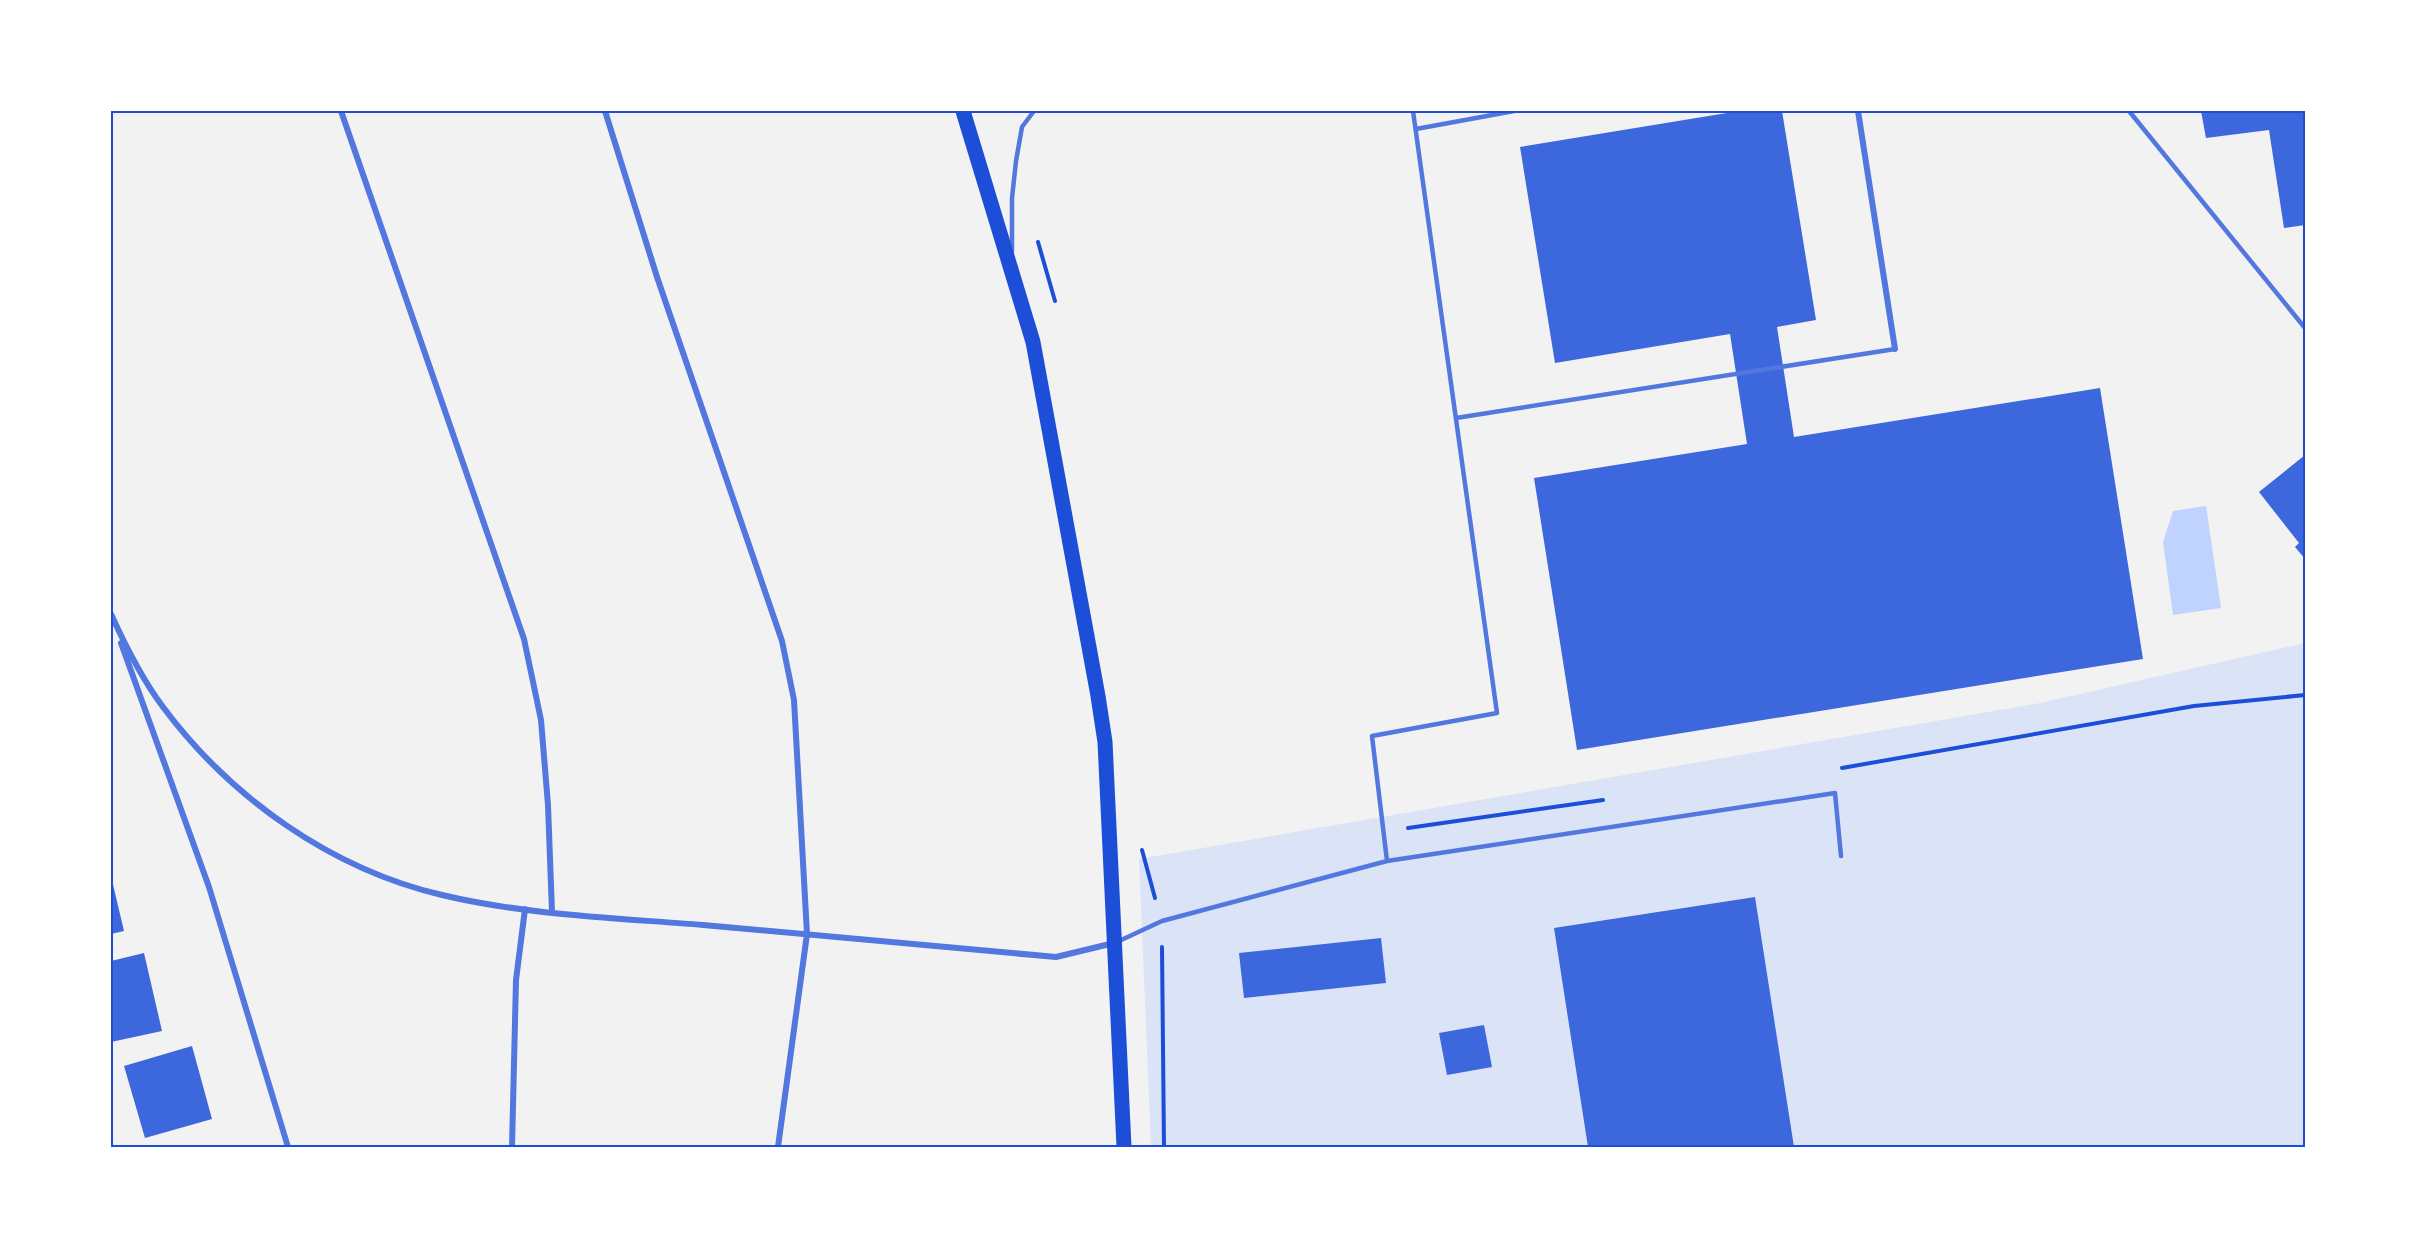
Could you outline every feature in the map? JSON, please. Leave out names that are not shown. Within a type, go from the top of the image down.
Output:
[{"type":"main road","points":[[963,111],[1035,353],[1098,696],[1105,742],[1124,1147]]},
{"type":"street","points":[[341,111],[524,639],[541,720],[548,805],[552,912]]},
{"type":"street","points":[[604,111],[657,277],[782,641],[794,700],[807,934],[778,1147]]},
{"type":"street","points":[[1858,111],[1895,349]]},
{"type":"street","points":[[111,614],[123,641],[162,706],[205,758],[254,803],[310,841],[378,875],[442,895],[552,912],[1056,957],[1115,943]]},
{"type":"street","points":[[111,614],[209,887],[288,1147]]},
{"type":"street","points":[[512,1147],[516,980],[525,909]]},
{"type":"lane","points":[[1012,273],[1012,198],[1016,161],[1022,127],[1034,111]]},
{"type":"lane","points":[[1387,861],[1372,736],[1497,713],[1413,111]]},
{"type":"lane","points":[[1416,129],[1514,111]]},
{"type":"lane","points":[[2130,111],[2305,328]]},
{"type":"lane","points":[[1456,418],[1895,349]]},
{"type":"lane","points":[[1115,943],[1162,921],[1387,861],[1835,793],[1841,856]]},
{"type":"shaded area","points":[[2305,643],[2305,1147],[1151,1147],[1139,859],[2040,703]]},
{"type":"water","points":[[2206,506],[2221,608],[2173,615],[2163,542],[2173,511]]},
{"type":"building","points":[[1739,111],[1782,111],[1816,320],[1777,327],[1794,437],[2100,388],[2143,659],[1577,750],[1534,478],[1747,444],[1730,334],[1555,363],[1520,147]]},
{"type":"building","points":[[2201,111],[2305,111],[2305,225],[2284,228],[2269,130],[2206,138]]},
{"type":"building","points":[[2305,455],[2305,559],[2295,547],[2299,543],[2259,492]]},
{"type":"building","points":[[111,876],[124,931],[111,934]]},
{"type":"building","points":[[1755,897],[1794,1147],[1588,1147],[1554,928]]},
{"type":"building","points":[[1381,938],[1386,983],[1244,998],[1239,953]]},
{"type":"building","points":[[144,953],[162,1031],[111,1042],[111,961]]},
{"type":"building","points":[[1484,1025],[1492,1067],[1447,1075],[1439,1033]]},
{"type":"building","points":[[192,1046],[212,1119],[145,1138],[124,1066]]}]
